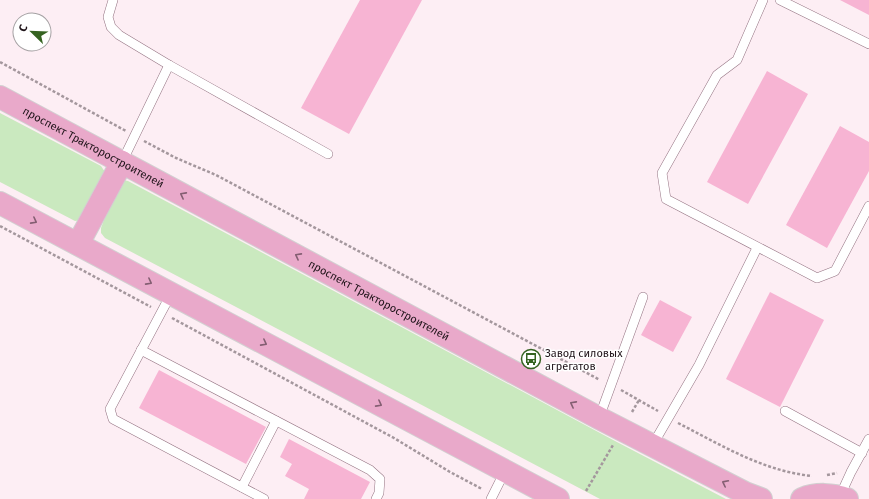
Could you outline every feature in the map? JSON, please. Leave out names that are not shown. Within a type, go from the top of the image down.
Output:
[{"type":"main road","name":"проспект Тракторостроителей","points":[[0,97],[652,446],[745,493],[761,499]]},
{"type":"main road","points":[[78,244],[122,162]]},
{"type":"main road","points":[[0,203],[558,499]]},
{"type":"main road","points":[[802,499],[824,495],[844,498]]},
{"type":"lane","points":[[113,0],[108,16],[111,27],[119,35],[168,65],[328,154]]},
{"type":"lane","points":[[763,0],[737,60],[717,75],[662,173],[666,199],[757,248],[817,278],[835,271],[869,206]]},
{"type":"lane","points":[[780,0],[869,44]]},
{"type":"lane","points":[[122,162],[168,65]]},
{"type":"lane","points":[[652,446],[699,365],[757,248]]},
{"type":"lane","points":[[171,294],[110,409],[113,419],[264,499]]},
{"type":"lane","points":[[600,418],[643,297]]},
{"type":"lane","points":[[141,350],[370,470],[380,479],[379,493],[376,499]]},
{"type":"lane","points":[[785,410],[862,453]]},
{"type":"lane","points":[[242,487],[276,421]]},
{"type":"lane","points":[[844,498],[851,472],[869,439]]},
{"type":"lane","points":[[492,497],[505,471]]},
{"type":"path","points":[[0,62],[122,128]]},
{"type":"path","points":[[139,138],[176,158],[216,174],[660,412]]},
{"type":"path","points":[[0,226],[153,308]]},
{"type":"path","points":[[175,319],[394,438],[492,497]]},
{"type":"path","points":[[632,412],[639,400]]},
{"type":"path","points":[[677,423],[748,459],[771,468],[795,474],[817,476]]},
{"type":"path","points":[[586,491],[615,441]]},
{"type":"path","points":[[823,476],[851,472]]},
{"type":"green space","points":[[0,113],[101,166],[105,172],[81,220],[75,221],[0,182]]},
{"type":"green space","points":[[123,180],[128,181],[726,499],[600,499],[105,238],[101,233],[101,228],[118,183]]},
{"type":"building","points":[[360,0],[422,0],[349,134],[301,108]]},
{"type":"building","points":[[840,0],[869,0],[869,15]]},
{"type":"building","points":[[767,71],[808,94],[748,204],[707,182]]},
{"type":"building","points":[[840,126],[869,142],[869,171],[827,248],[786,225]]},
{"type":"building","points":[[770,292],[824,320],[780,407],[726,379]]},
{"type":"building","points":[[660,300],[692,317],[673,352],[641,335]]},
{"type":"building","points":[[159,370],[266,427],[246,464],[139,408]]},
{"type":"building","points":[[289,439],[370,482],[361,499],[304,499],[309,489],[285,476],[292,464],[280,457]]},
{"type":"place","name":"Завод силовых агрегатов","points":[[531,359]]}]
